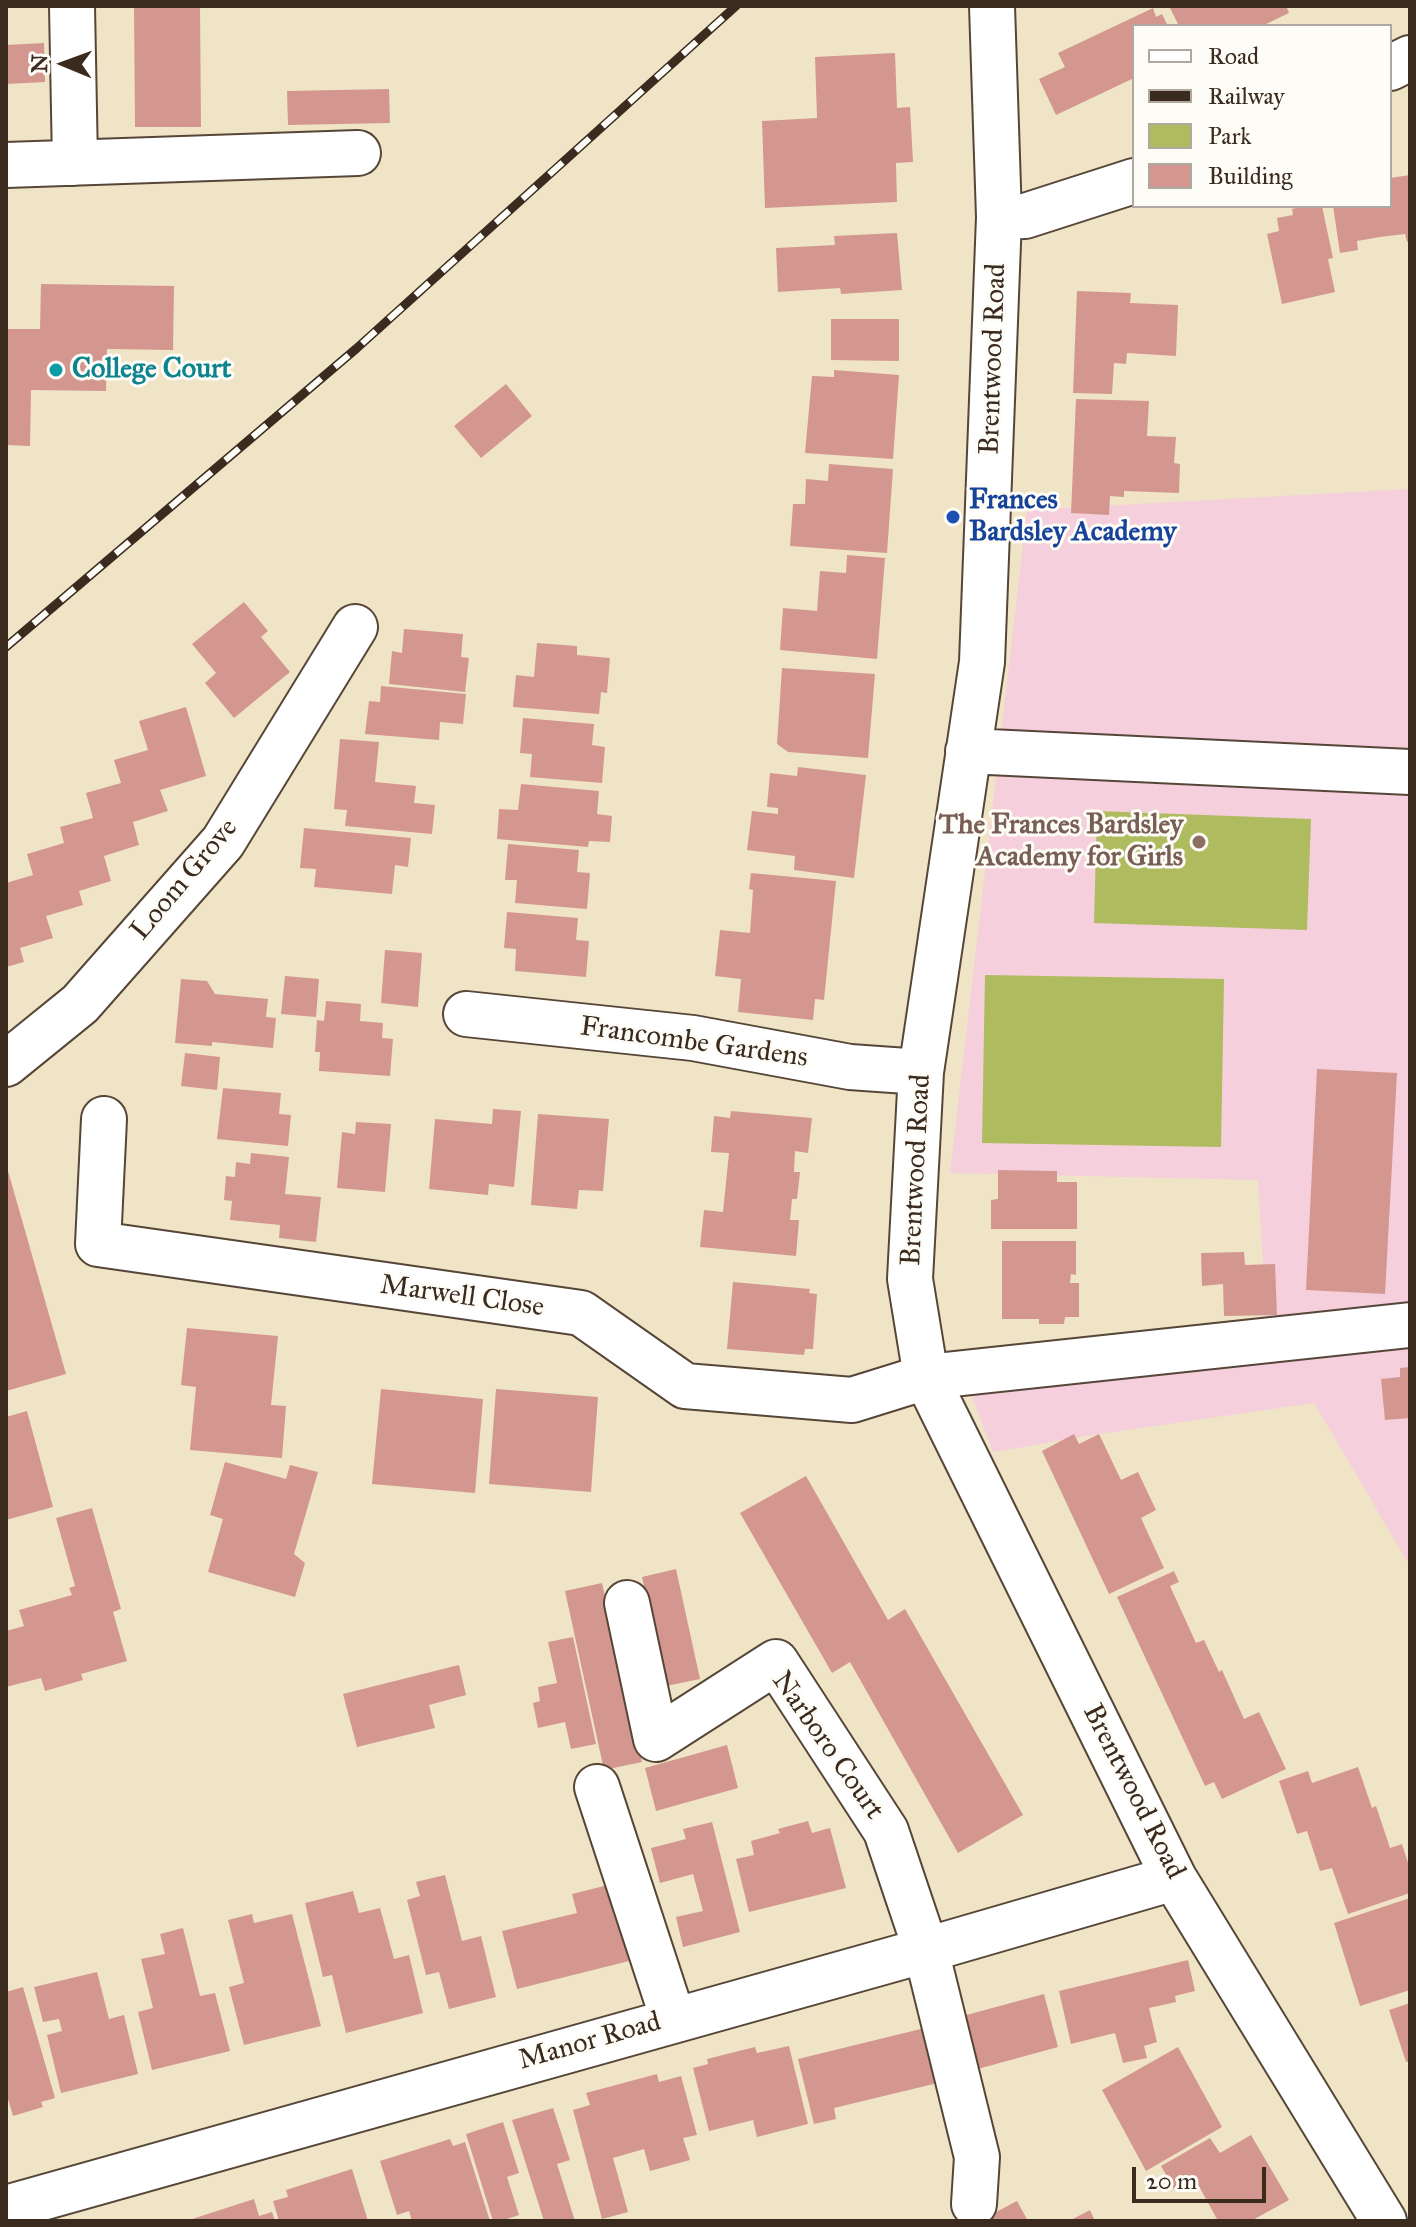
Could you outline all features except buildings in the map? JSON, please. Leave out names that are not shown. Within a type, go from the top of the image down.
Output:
[{"type":"street","points":[[72,6],[75,163]]},
{"type":"street","name":"Brentwood Road","points":[[992,6],[999,217],[982,662],[921,1072],[910,1279],[926,1377],[1174,1878],[1383,2220]]},
{"type":"street","points":[[1392,67],[1410,58]]},
{"type":"street","points":[[6,165],[358,153]]},
{"type":"street","points":[[999,217],[1025,216],[1132,182]]},
{"type":"street","name":"Loom Grove","points":[[6,1064],[80,1004],[223,842],[355,627]]},
{"type":"street","points":[[968,751],[1410,772]]},
{"type":"street","name":"Francombe Gardens","points":[[466,1014],[693,1038],[850,1067],[921,1072]]},
{"type":"street","name":"Marwell Close","points":[[104,1119],[98,1244],[581,1313],[685,1386],[852,1400],[926,1377]]},
{"type":"street","points":[[926,1377],[1410,1325]]},
{"type":"street","name":"Narboro Court","points":[[627,1603],[656,1739],[776,1662],[886,1831],[926,1950]]},
{"type":"street","points":[[597,1787],[673,2019]]},
{"type":"street","name":"Manor Road","points":[[6,2208],[1174,1878]]},
{"type":"street","points":[[926,1950],[977,2157],[974,2204]]},
{"type":"shaded area","name":"The Frances Bardsley Academy for Girls","points":[[1410,489],[1410,1566],[1314,1403],[993,1452],[962,1370],[1267,1331],[1258,1180],[950,1173],[1027,510]]},
{"type":"green space","points":[[1097,811],[1311,819],[1307,930],[1094,923]]},
{"type":"green space","points":[[985,975],[1224,979],[1221,1147],[982,1143]]},
{"type":"railway","points":[[6,647],[357,348],[736,6]]},
{"type":"place","name":"College Court","points":[[56,370]]},
{"type":"place","name":"Frances Bardsley Academy","points":[[953,517]]},
{"type":"place","name":"The Frances Bardsley Academy for Girls","points":[[1199,842]]}]
